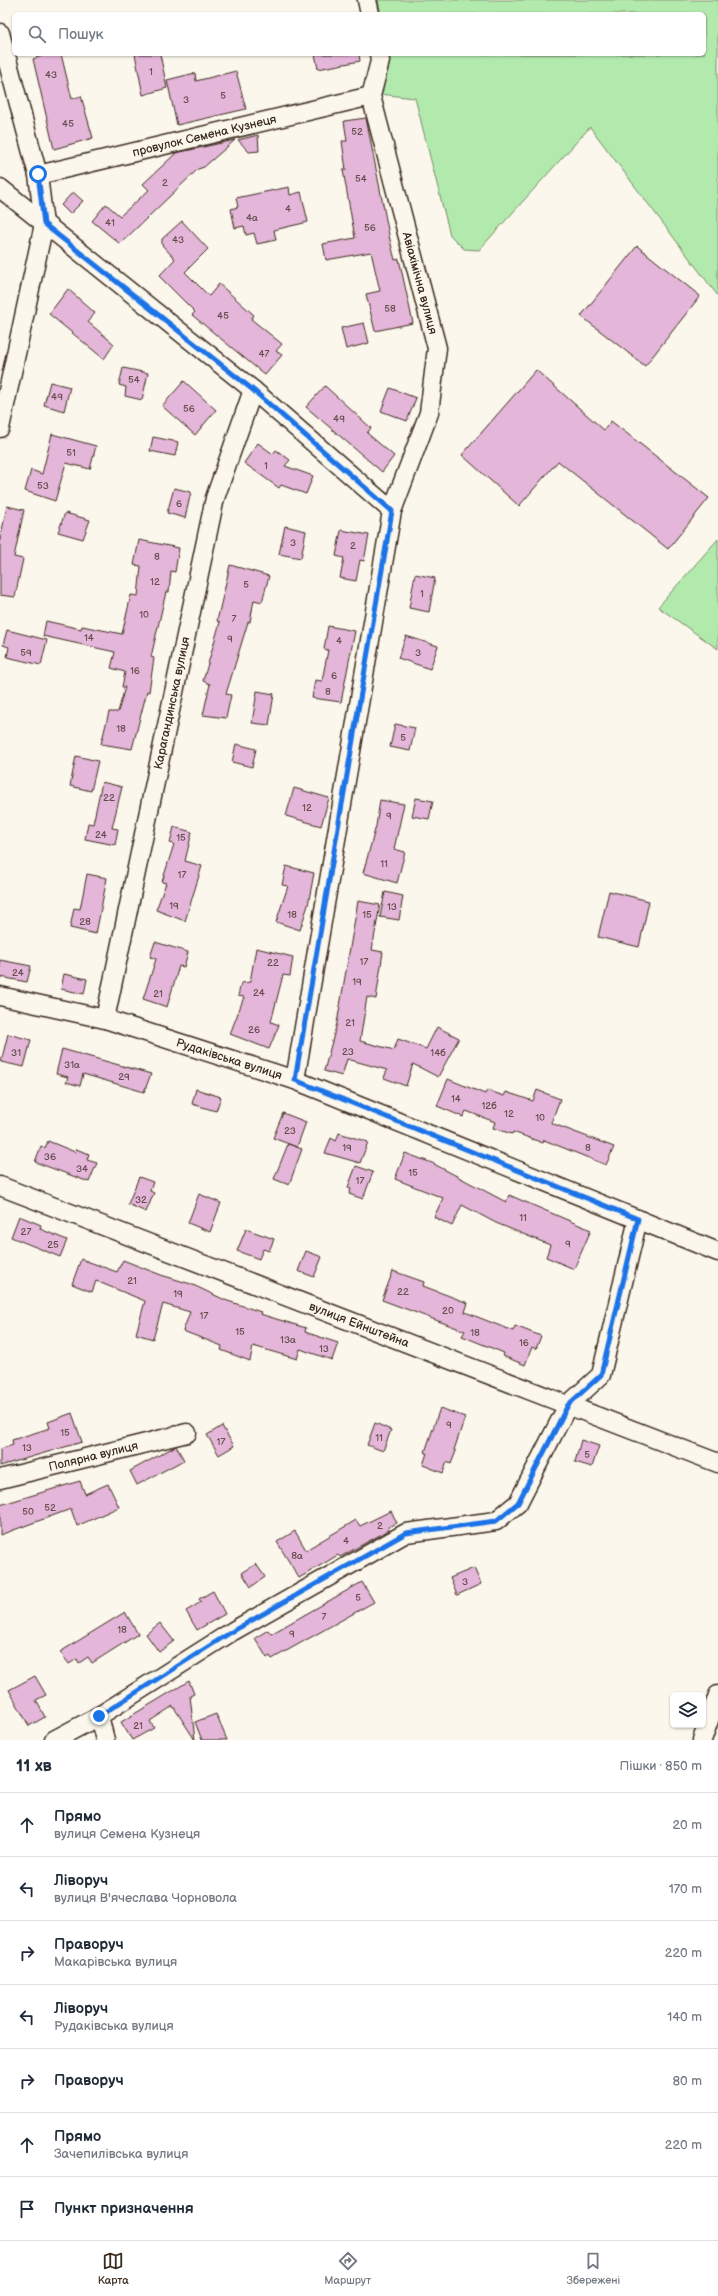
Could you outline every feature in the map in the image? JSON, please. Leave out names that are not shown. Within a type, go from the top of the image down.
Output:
[{"type":"street","points":[[367,0],[370,12]]},
{"type":"street","points":[[0,34],[38,174],[44,224],[0,428]]},
{"type":"street","name":"Авіахімічна вулиця","points":[[295,1080],[392,511],[429,413],[437,348],[373,103],[380,61],[379,56]]},
{"type":"street","name":"провулок Семена Кузнеця","points":[[38,174],[373,103]]},
{"type":"street","points":[[0,188],[253,390],[392,511]]},
{"type":"street","name":"Карагандинська вулиця","points":[[105,1019],[214,498],[253,390]]},
{"type":"street","name":"Рудаківська вулиця","points":[[0,996],[105,1019],[295,1080],[718,1252]]},
{"type":"street","name":"вулиця Ейнштейна","points":[[0,1186],[718,1463]]},
{"type":"street","points":[[54,1740],[99,1716],[233,1631],[406,1533],[496,1521],[518,1503],[568,1405],[601,1375],[638,1219]]},
{"type":"street","name":"Полярна вулиця","points":[[0,1479],[187,1433]]},
{"type":"street","points":[[702,1740],[718,1695]]},
{"type":"street","points":[[99,1716],[105,1740]]},
{"type":"green space","points":[[378,0],[718,0],[718,296],[590,127],[479,250],[464,249],[450,235],[415,98],[379,94],[389,66],[388,56],[706,56],[706,12],[381,12]]},
{"type":"green space","points":[[718,539],[718,649],[658,607]]},
{"type":"building","points":[[42,56],[61,56],[72,99],[81,96],[93,138],[54,149],[33,59]]},
{"type":"building","points":[[135,56],[160,56],[167,88],[143,95]]},
{"type":"building","points":[[315,56],[359,56],[360,61],[318,69]]},
{"type":"building","points":[[236,71],[246,109],[177,125],[167,80],[195,73],[196,81]]},
{"type":"building","points":[[366,118],[390,240],[395,260],[399,259],[413,323],[375,331],[366,294],[380,291],[371,252],[326,260],[323,244],[355,238],[343,170],[346,170],[342,141],[347,141],[344,121]]},
{"type":"building","points":[[258,135],[259,151],[249,152],[238,140]]},
{"type":"building","points":[[235,140],[204,167],[198,169],[120,244],[92,221],[106,204],[120,216],[149,190],[143,184],[176,153]]},
{"type":"building","points":[[289,187],[290,195],[301,192],[308,222],[274,230],[276,240],[257,244],[254,233],[246,235],[244,226],[235,228],[231,209],[238,207],[236,198]]},
{"type":"building","points":[[73,192],[83,201],[70,214],[61,205]]},
{"type":"building","points":[[182,221],[208,249],[185,272],[209,296],[219,284],[254,315],[251,319],[282,344],[276,351],[282,355],[265,375],[192,315],[195,312],[159,276],[175,259],[162,245],[162,239]]},
{"type":"building","points":[[637,246],[700,296],[645,366],[581,316]]},
{"type":"building","points":[[68,289],[95,313],[88,322],[114,344],[104,359],[49,314]]},
{"type":"building","points":[[364,323],[369,343],[346,349],[341,328]]},
{"type":"building","points":[[123,368],[148,373],[142,400],[125,396],[126,387],[119,385]]},
{"type":"building","points":[[536,370],[604,430],[611,421],[709,498],[668,549],[558,461],[519,506],[462,455]]},
{"type":"building","points":[[184,381],[216,410],[195,435],[162,406]]},
{"type":"building","points":[[50,382],[70,387],[64,411],[44,405]]},
{"type":"building","points":[[325,386],[371,428],[367,433],[394,456],[382,472],[306,407]]},
{"type":"building","points":[[390,388],[416,398],[407,421],[381,411]]},
{"type":"building","points":[[52,434],[96,446],[90,469],[66,463],[55,501],[25,491],[31,470],[42,474]]},
{"type":"building","points":[[153,437],[178,442],[175,456],[150,451]]},
{"type":"building","points":[[258,443],[273,454],[276,450],[290,460],[285,466],[313,476],[306,494],[281,485],[279,488],[244,463]]},
{"type":"building","points":[[174,488],[191,492],[185,518],[167,513]]},
{"type":"building","points":[[7,506],[24,510],[14,557],[23,559],[15,597],[0,595],[0,540]]},
{"type":"building","points":[[65,513],[90,520],[83,539],[58,532]]},
{"type":"building","points":[[285,526],[306,531],[301,558],[279,554]]},
{"type":"building","points":[[341,530],[369,535],[364,561],[360,560],[356,581],[340,578],[344,558],[336,556]]},
{"type":"building","points":[[139,540],[179,548],[175,572],[171,571],[169,592],[166,592],[151,657],[154,658],[149,692],[147,691],[132,749],[101,744],[109,712],[118,712],[125,687],[122,687],[125,672],[111,668],[115,652],[43,636],[46,621],[81,629],[82,626],[122,634],[131,595],[138,596],[141,566],[134,565]]},
{"type":"building","points":[[230,565],[269,576],[262,602],[254,600],[250,622],[248,622],[226,694],[231,695],[226,718],[203,715],[210,684],[203,681],[220,622],[217,621]]},
{"type":"building","points":[[415,574],[435,578],[429,612],[409,608]]},
{"type":"building","points":[[328,626],[355,631],[341,702],[312,698],[315,680],[322,681],[328,650],[324,649]]},
{"type":"building","points":[[7,630],[47,640],[41,665],[7,657],[9,647],[3,645]]},
{"type":"building","points":[[406,636],[438,646],[430,669],[398,658]]},
{"type":"building","points":[[257,691],[274,694],[269,725],[252,723]]},
{"type":"building","points":[[395,724],[415,728],[410,751],[390,747]]},
{"type":"building","points":[[236,744],[256,749],[252,767],[232,762]]},
{"type":"building","points":[[76,756],[98,761],[91,791],[70,786]]},
{"type":"building","points":[[102,782],[122,787],[112,828],[118,829],[115,845],[85,839],[88,823],[93,824]]},
{"type":"building","points":[[294,788],[329,798],[321,826],[286,816]]},
{"type":"building","points":[[416,798],[433,801],[429,819],[412,816]]},
{"type":"building","points":[[380,800],[404,804],[394,849],[405,852],[397,883],[363,873],[376,826]]},
{"type":"building","points":[[174,827],[192,832],[185,861],[202,866],[185,921],[156,910],[166,883],[162,882],[174,844],[170,843]]},
{"type":"building","points":[[286,866],[314,873],[308,905],[300,930],[276,922],[288,886],[282,885]]},
{"type":"building","points":[[87,874],[107,878],[96,934],[70,928],[74,908],[80,909]]},
{"type":"building","points":[[609,891],[649,901],[639,947],[598,937]]},
{"type":"building","points":[[385,892],[403,896],[399,920],[380,917]]},
{"type":"building","points":[[358,901],[380,905],[372,950],[383,952],[376,999],[367,997],[360,1041],[394,1050],[398,1039],[426,1049],[437,1027],[459,1038],[438,1077],[413,1064],[406,1086],[384,1078],[387,1070],[347,1059],[342,1076],[324,1071],[337,1023]]},
{"type":"building","points":[[155,942],[188,952],[184,967],[179,966],[167,1007],[143,999],[156,959],[150,957]]},
{"type":"building","points":[[256,948],[293,957],[290,976],[283,975],[271,1022],[279,1025],[269,1049],[230,1034],[244,997],[238,996],[241,983],[250,982]]},
{"type":"building","points":[[0,960],[31,966],[27,982],[0,977]]},
{"type":"building","points":[[64,974],[87,979],[84,994],[61,989]]},
{"type":"building","points":[[8,1034],[31,1040],[24,1067],[1,1062]]},
{"type":"building","points":[[62,1049],[151,1074],[144,1092],[83,1074],[80,1086],[66,1082],[68,1077],[56,1074]]},
{"type":"building","points":[[448,1079],[485,1094],[487,1090],[504,1096],[506,1092],[533,1101],[537,1090],[560,1099],[551,1123],[614,1147],[606,1165],[544,1140],[543,1143],[513,1132],[512,1134],[493,1128],[495,1122],[466,1111],[463,1117],[437,1106]]},
{"type":"building","points":[[196,1089],[221,1097],[216,1111],[192,1104]]},
{"type":"building","points":[[283,1113],[306,1122],[297,1147],[273,1138]]},
{"type":"building","points":[[339,1133],[368,1142],[360,1163],[325,1153],[331,1138],[336,1141]]},
{"type":"building","points":[[48,1141],[75,1152],[76,1149],[89,1154],[87,1160],[97,1163],[89,1182],[35,1162],[41,1146],[45,1148]]},
{"type":"building","points":[[288,1144],[302,1149],[289,1185],[274,1179]]},
{"type":"building","points":[[405,1153],[432,1163],[506,1202],[509,1195],[591,1230],[574,1269],[546,1257],[550,1245],[496,1223],[462,1205],[452,1226],[434,1217],[443,1198],[395,1179]]},
{"type":"building","points":[[356,1166],[373,1172],[363,1199],[349,1194],[351,1189],[348,1187]]},
{"type":"building","points":[[139,1177],[153,1182],[150,1191],[154,1193],[146,1212],[128,1204]]},
{"type":"building","points":[[199,1194],[221,1203],[210,1232],[188,1223]]},
{"type":"building","points":[[19,1216],[41,1225],[40,1229],[67,1240],[60,1257],[11,1237]]},
{"type":"building","points":[[246,1229],[274,1239],[269,1251],[263,1249],[259,1259],[237,1251]]},
{"type":"building","points":[[306,1251],[322,1257],[314,1277],[298,1271]]},
{"type":"building","points":[[81,1259],[117,1272],[123,1260],[161,1275],[191,1284],[225,1300],[261,1312],[260,1314],[306,1328],[305,1332],[338,1343],[332,1360],[300,1349],[297,1359],[253,1346],[250,1361],[221,1350],[222,1346],[183,1331],[190,1312],[163,1304],[153,1339],[136,1334],[145,1301],[96,1281],[92,1292],[72,1284]]},
{"type":"building","points":[[393,1271],[424,1282],[423,1286],[468,1303],[465,1312],[513,1331],[515,1326],[541,1336],[536,1349],[532,1347],[525,1365],[503,1356],[504,1353],[462,1336],[465,1331],[382,1300]]},
{"type":"building","points":[[440,1408],[465,1417],[451,1464],[447,1462],[443,1473],[423,1465],[427,1453],[425,1452]]},
{"type":"building","points":[[72,1413],[82,1442],[0,1466],[0,1449],[13,1445],[12,1440],[50,1428],[48,1422]]},
{"type":"building","points":[[375,1423],[391,1430],[383,1451],[367,1445]]},
{"type":"building","points":[[222,1426],[234,1446],[219,1455],[207,1435]]},
{"type":"building","points":[[581,1440],[599,1446],[592,1467],[575,1462]]},
{"type":"building","points":[[176,1446],[184,1460],[137,1485],[130,1471]]},
{"type":"building","points":[[80,1481],[85,1494],[108,1484],[119,1507],[77,1526],[71,1509],[0,1535],[0,1505]]},
{"type":"building","points":[[391,1511],[397,1523],[388,1527],[389,1530],[340,1557],[338,1555],[299,1578],[277,1542],[295,1531],[306,1550],[356,1520],[360,1526]]},
{"type":"building","points":[[256,1564],[265,1577],[251,1587],[242,1573]]},
{"type":"building","points":[[474,1568],[481,1584],[457,1595],[450,1578]]},
{"type":"building","points":[[362,1582],[374,1602],[272,1659],[270,1656],[267,1658],[255,1638],[268,1630],[271,1634]]},
{"type":"building","points":[[213,1591],[225,1614],[197,1630],[186,1611],[201,1602],[199,1599]]},
{"type":"building","points":[[125,1612],[138,1634],[92,1663],[88,1657],[79,1663],[77,1659],[69,1664],[60,1652]]},
{"type":"building","points":[[160,1623],[174,1641],[159,1652],[146,1634]]},
{"type":"building","points":[[35,1676],[46,1695],[36,1700],[45,1717],[29,1726],[9,1690]]},
{"type":"building","points":[[189,1681],[194,1694],[190,1696],[195,1740],[173,1706],[150,1721],[154,1728],[132,1740],[121,1722]]},
{"type":"building","points":[[216,1714],[227,1740],[202,1740],[195,1722]]},
{"type":"route","points":[[38,174],[44,224],[253,390],[392,511],[295,1080],[638,1219],[601,1375],[568,1405],[518,1503],[496,1521],[406,1533],[233,1631],[99,1716]]}]
